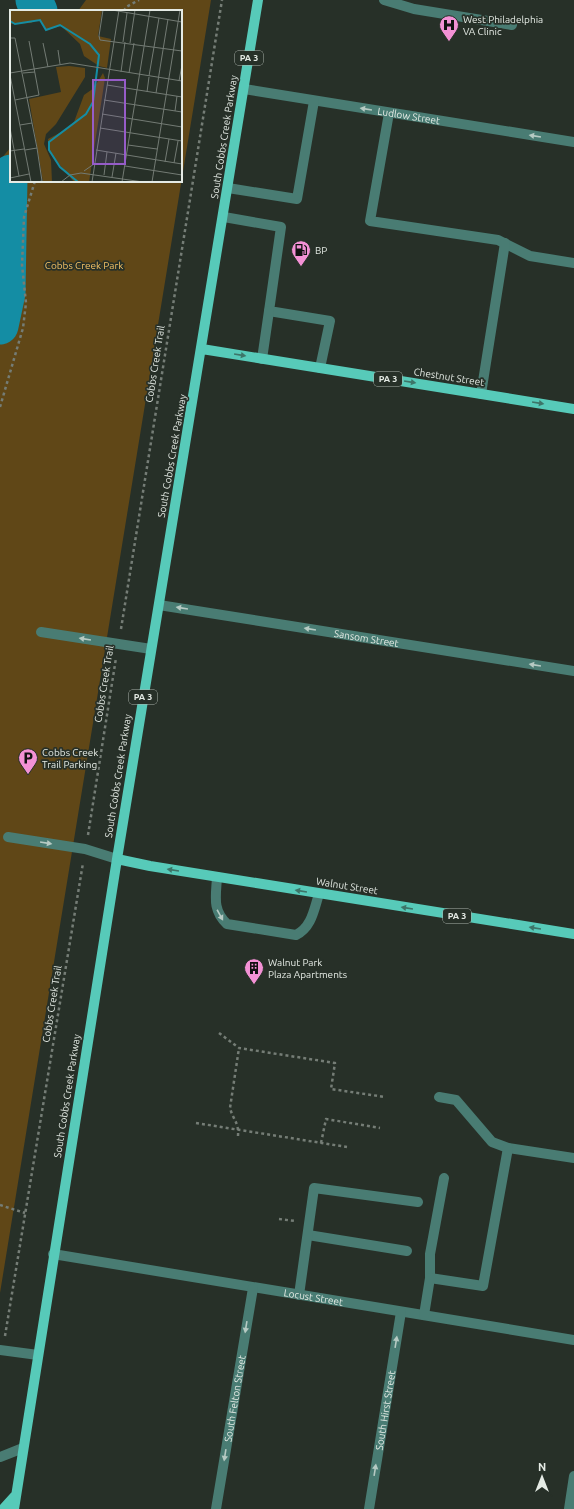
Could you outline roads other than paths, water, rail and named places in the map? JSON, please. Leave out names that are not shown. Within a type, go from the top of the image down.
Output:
[{"type":"main road","name":"South Cobbs Creek Parkway","points":[[14,1509],[53,1254],[151,649],[224,217],[258,0]]},
{"type":"main road","name":"Chestnut Street","points":[[202,349],[574,409]]},
{"type":"main road","name":"Walnut Street","points":[[117,859],[319,894],[574,934]]},
{"type":"main road","points":[[3,1509],[16,1496]]},
{"type":"street","points":[[384,0],[414,9],[512,25]]},
{"type":"street","name":"Ludlow Street","points":[[244,89],[574,142]]},
{"type":"street","points":[[228,188],[297,199],[314,100]]},
{"type":"street","points":[[389,112],[370,221],[498,240],[530,256],[574,263]]},
{"type":"street","points":[[224,217],[281,227],[262,359]]},
{"type":"street","points":[[481,394],[504,243]]},
{"type":"street","points":[[269,311],[330,321],[320,368]]},
{"type":"street","name":"Sansom Street","points":[[159,605],[574,671]]},
{"type":"street","points":[[40,632],[151,649]]},
{"type":"street","points":[[8,837],[85,849],[117,859]]},
{"type":"street","points":[[217,877],[216,907],[219,917],[227,924],[296,935],[304,931],[310,922],[319,894]]},
{"type":"street","points":[[439,1097],[456,1100],[492,1142],[508,1148],[574,1158]]},
{"type":"street","points":[[430,1278],[483,1286],[508,1148]]},
{"type":"street","points":[[424,1315],[430,1278],[430,1254],[444,1178]]},
{"type":"street","points":[[299,1295],[314,1188],[418,1202]]},
{"type":"street","points":[[308,1235],[407,1251]]},
{"type":"street","name":"Locust Street","points":[[53,1254],[574,1340]]},
{"type":"street","name":"South Felton Street","points":[[216,1509],[253,1288]]},
{"type":"street","name":"South Hirst Street","points":[[369,1509],[401,1312]]},
{"type":"street","points":[[2,1350],[38,1356]]},
{"type":"street","points":[[0,1457],[23,1448]]},
{"type":"street","points":[[569,1509],[574,1476]]},
{"type":"waterway","points":[[34,0],[39,10]]},
{"type":"waterway","points":[[0,326],[7,293],[10,176]]},
{"type":"place","name":"West Philadelphia VA Clinic","points":[[449,42]]},
{"type":"place","name":"BP","points":[[301,267]]},
{"type":"place","name":"Cobbs Creek Trail Parking","points":[[28,775]]},
{"type":"place","name":"Walnut Park Plaza Apartments","points":[[254,985]]},
{"type":"park label","name":"Cobbs Creek Park","points":[[84,265]]}]
